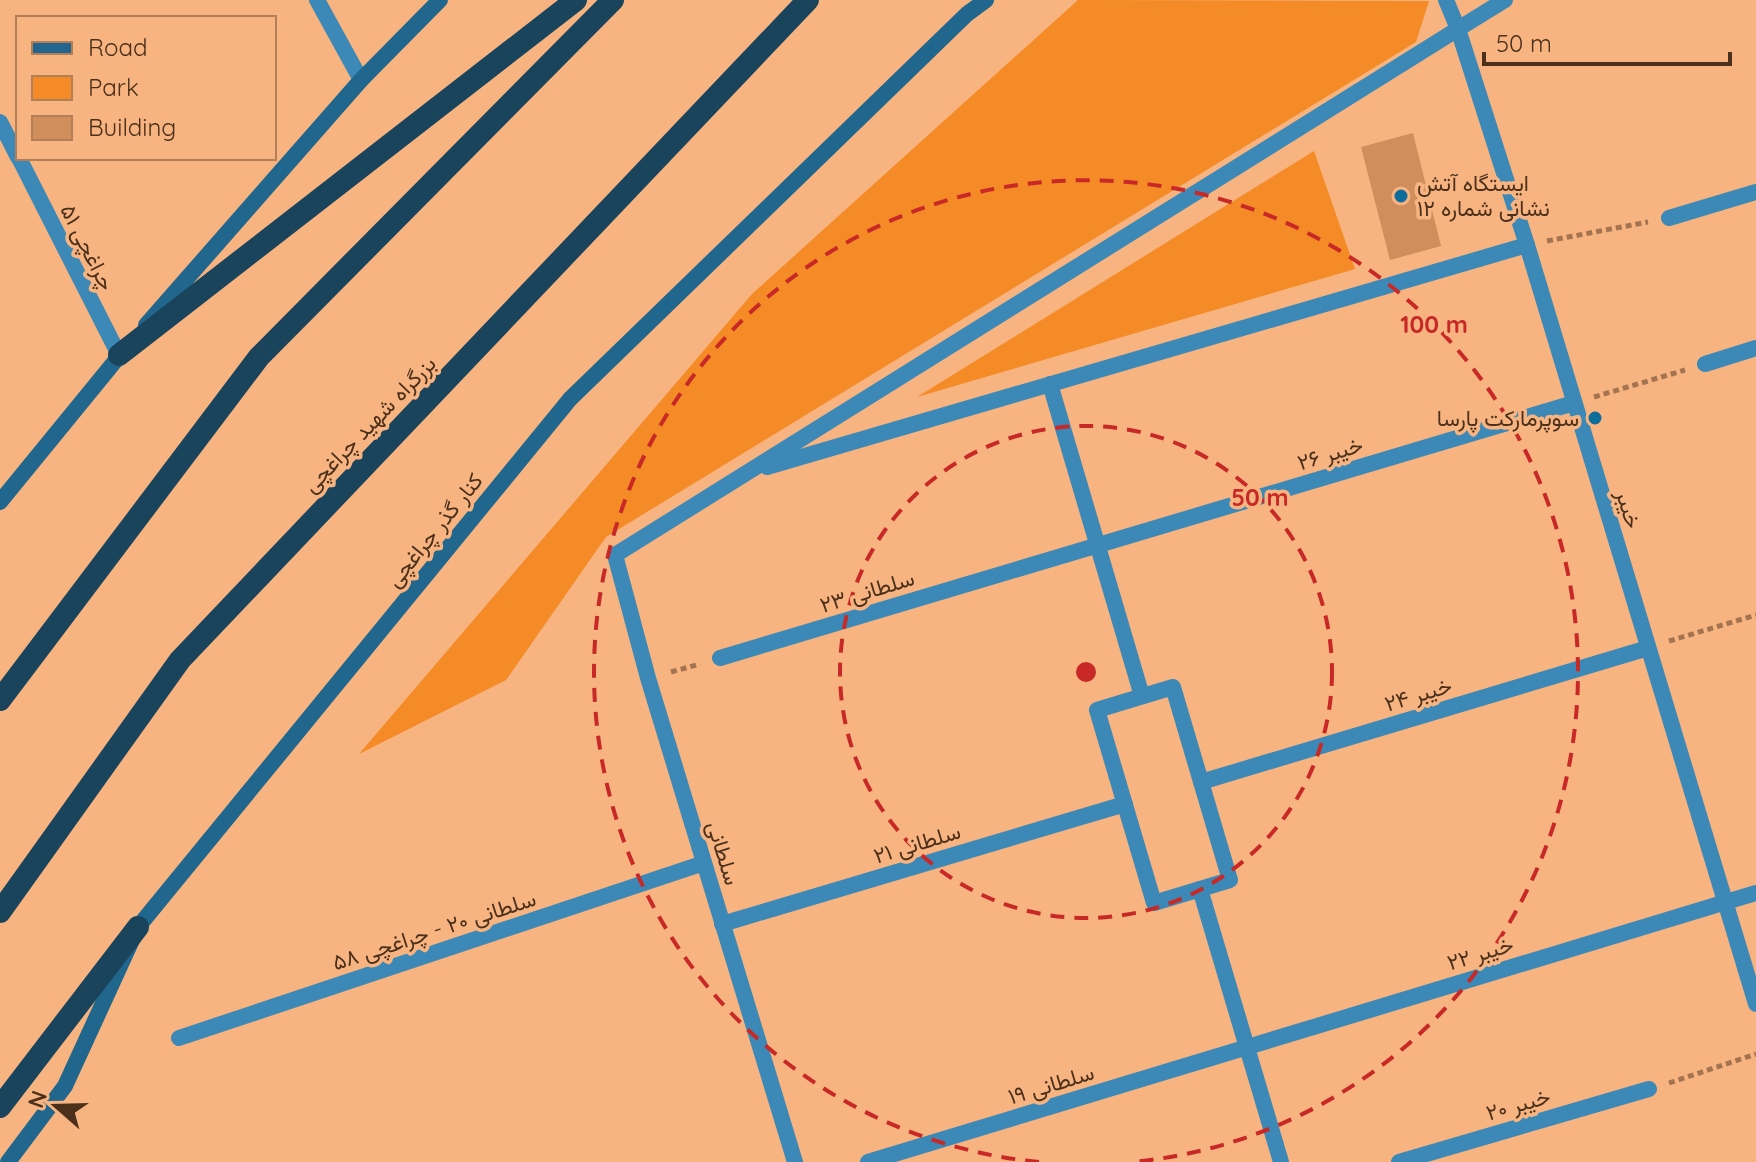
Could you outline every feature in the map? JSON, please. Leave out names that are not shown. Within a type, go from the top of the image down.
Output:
[{"type":"highway","points":[[119,355],[576,0]]},
{"type":"highway","points":[[0,700],[259,357],[613,0]]},
{"type":"highway","name":"بزرگراه شهید چراغچی","points":[[0,912],[180,660],[808,0]]},
{"type":"highway","points":[[0,1107],[138,927]]},
{"type":"main road","points":[[0,502],[119,355],[361,80],[440,0]]},
{"type":"main road","name":"کنار گذر چراغچی","points":[[8,1162],[65,1086],[138,927],[570,399],[984,0]]},
{"type":"street","points":[[317,0],[361,80]]},
{"type":"street","name":"خیبر","points":[[1446,0],[1527,245],[1756,1004]]},
{"type":"street","points":[[746,473],[1505,0]]},
{"type":"street","name":"چراغچی ۵۱","points":[[0,122],[16,154]]},
{"type":"street","name":"چراغچی ۵۱","points":[[19,160],[119,355]]},
{"type":"street","points":[[1669,218],[1756,192]]},
{"type":"street","points":[[746,473],[1527,245]]},
{"type":"street","points":[[1705,364],[1756,348]]},
{"type":"street","points":[[1050,384],[1142,696]]},
{"type":"street","name":"خیبر ۲۶","points":[[1098,545],[1574,403]]},
{"type":"street","name":"سلطانی","points":[[746,473],[615,555],[648,678],[795,1162]]},
{"type":"street","name":"سلطانی ۲۳","points":[[720,658],[1098,545]]},
{"type":"street","name":"خیبر ۲۴","points":[[1201,782],[1648,648]]},
{"type":"street","points":[[1173,687],[1201,782],[1230,880],[1154,903],[1097,710],[1173,687]]},
{"type":"street","name":"سلطانی ۲۱","points":[[722,924],[1125,804]]},
{"type":"street","name":"سلطانی ۲۰ - چراغچی ۵۸","points":[[179,1038],[704,863]]},
{"type":"street","points":[[1200,889],[1281,1162]]},
{"type":"street","name":"خیبر ۲۲","points":[[1247,1047],[1756,893]]},
{"type":"street","name":"سلطانی ۱۹","points":[[868,1162],[1247,1047]]},
{"type":"street","name":"خیبر ۲۰","points":[[1399,1162],[1649,1089]]},
{"type":"path","points":[[1527,245],[1669,218]]},
{"type":"path","points":[[1574,403],[1705,364]]},
{"type":"path","points":[[1648,648],[1756,615]]},
{"type":"path","points":[[648,678],[720,658]]},
{"type":"path","points":[[1649,1089],[1756,1054]]},
{"type":"green space","points":[[1078,0],[1429,1],[1416,42],[606,537],[506,680],[359,754],[752,294]]},
{"type":"green space","points":[[1314,151],[1355,269],[917,397]]},
{"type":"building","name":"ایستگاه آتش نشانی شماره ۱۲","points":[[1413,133],[1441,246],[1390,260],[1361,147]]},
{"type":"place","name":"ایستگاه آتش نشانی شماره ۱۲","points":[[1401,196]]},
{"type":"place","name":"سوپرمارکت پارسا","points":[[1595,418]]}]
